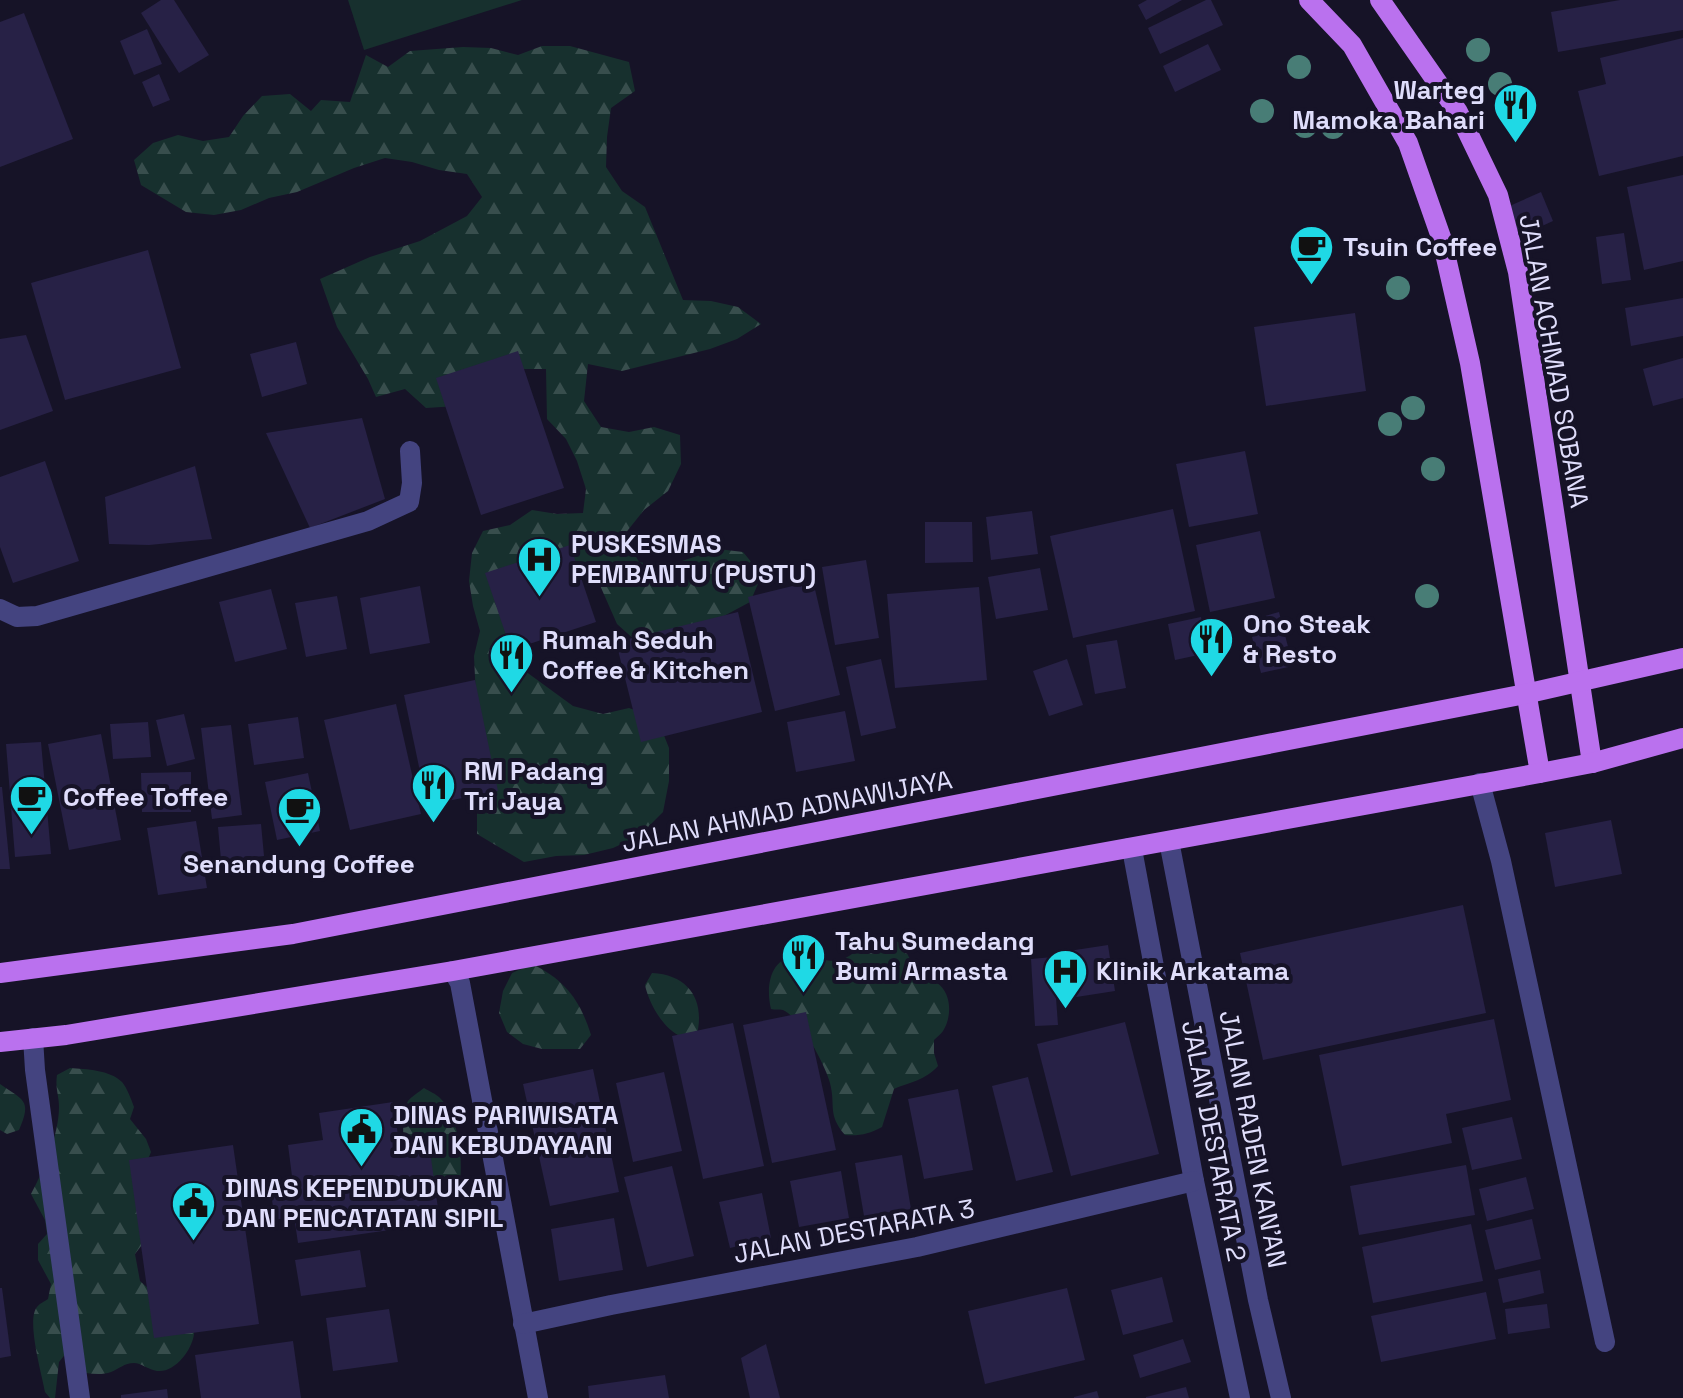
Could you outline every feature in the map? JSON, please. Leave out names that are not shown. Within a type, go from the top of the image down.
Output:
[{"type":"main road","points":[[1309,0],[1352,45],[1408,143],[1442,240],[1470,363],[1540,773]]},
{"type":"main road","name":"JALAN ACHMAD SOBANA","points":[[1380,0],[1458,112],[1498,195],[1518,272],[1592,763]]},
{"type":"main road","name":"JALAN AHMAD ADNAWIJAYA","points":[[0,973],[293,934],[1581,683],[1683,658]]},
{"type":"main road","points":[[0,1042],[66,1035],[453,971],[1540,773],[1592,763],[1683,738]]},
{"type":"street","points":[[0,609],[17,617],[37,616],[368,521],[409,502],[412,483],[410,451]]},
{"type":"street","points":[[1480,783],[1501,861],[1605,1342]]},
{"type":"street","name":"JALAN RADEN KAN'AN","points":[[1169,841],[1258,1300],[1281,1398]]},
{"type":"street","name":"JALAN DESTARATA 2","points":[[1129,848],[1132,849],[1194,1181],[1240,1398]]},
{"type":"street","points":[[453,971],[460,983],[538,1398]]},
{"type":"street","points":[[33,1038],[80,1398]]},
{"type":"street","name":"JALAN DESTARATA 3","points":[[523,1324],[917,1247],[1194,1181]]},
{"type":"green space","points":[[348,0],[522,0],[364,50]]},
{"type":"green space","points":[[542,46],[570,46],[629,62],[635,91],[611,108],[606,167],[622,191],[645,207],[683,300],[711,301],[738,307],[761,324],[737,339],[710,349],[622,371],[588,364],[584,401],[601,427],[629,432],[654,427],[680,435],[681,464],[668,491],[644,510],[624,535],[639,562],[664,567],[718,549],[743,552],[762,575],[750,602],[722,617],[636,641],[617,624],[595,574],[569,564],[509,642],[525,671],[573,706],[603,714],[629,708],[657,718],[669,748],[669,781],[663,812],[639,836],[613,848],[584,855],[524,862],[477,834],[480,783],[474,656],[480,631],[469,581],[472,553],[483,531],[510,525],[532,510],[557,514],[583,513],[586,489],[577,461],[566,439],[547,419],[546,369],[517,369],[472,405],[426,408],[405,389],[376,397],[337,327],[320,279],[370,257],[420,241],[467,216],[482,197],[467,174],[385,158],[297,192],[214,215],[186,212],[141,185],[134,160],[153,143],[178,135],[203,141],[229,137],[262,96],[290,94],[311,111],[321,100],[350,102],[366,55],[388,67],[410,51],[491,48],[518,55]]},
{"type":"green space","points":[[893,938],[905,949],[918,972],[937,983],[946,993],[949,1012],[946,1025],[934,1040],[938,1066],[923,1078],[894,1089],[882,1127],[864,1134],[845,1135],[834,1115],[827,1075],[811,1042],[789,1014],[771,1009],[770,980],[777,965],[793,956],[841,960],[871,943]]},
{"type":"green space","points":[[532,964],[562,984],[582,1011],[591,1035],[580,1049],[542,1049],[523,1044],[507,1032],[499,1013],[503,991],[512,973]]},
{"type":"green space","points":[[652,973],[677,979],[692,993],[699,1013],[696,1038],[675,1034],[658,1016],[645,985]]},
{"type":"green space","points":[[70,1068],[111,1075],[122,1082],[129,1094],[134,1107],[130,1119],[146,1139],[151,1152],[146,1164],[151,1233],[135,1254],[140,1281],[150,1290],[192,1309],[194,1334],[182,1359],[164,1371],[134,1363],[108,1373],[86,1373],[67,1352],[59,1362],[55,1398],[50,1398],[45,1392],[33,1323],[37,1307],[48,1299],[51,1284],[38,1260],[38,1244],[47,1234],[45,1220],[31,1194],[54,1140],[59,1107],[57,1075]]},
{"type":"green space","points":[[0,1084],[19,1097],[25,1106],[19,1130],[7,1134],[0,1130]]},
{"type":"green space","points":[[424,1088],[446,1106],[458,1138],[460,1183],[444,1193],[427,1187],[403,1155],[406,1107],[409,1099]]},
{"type":"building","points":[[161,0],[174,0],[209,55],[179,73],[141,13]]},
{"type":"building","points":[[1147,0],[1182,0],[1146,20],[1138,5]]},
{"type":"building","points":[[1211,0],[1223,25],[1160,54],[1148,28]]},
{"type":"building","points":[[1620,0],[1683,0],[1683,30],[1558,52],[1551,12]]},
{"type":"building","points":[[24,13],[73,139],[0,167],[0,22]]},
{"type":"building","points":[[147,29],[162,64],[134,75],[120,41]]},
{"type":"building","points":[[1683,38],[1683,156],[1599,176],[1578,91],[1606,84],[1600,58]]},
{"type":"building","points":[[1208,44],[1221,70],[1175,92],[1163,66]]},
{"type":"building","points":[[159,74],[170,100],[153,107],[142,82]]},
{"type":"building","points":[[1683,175],[1683,261],[1644,270],[1627,187]]},
{"type":"building","points":[[1541,192],[1553,221],[1518,237],[1505,208]]},
{"type":"building","points":[[1624,233],[1631,280],[1602,284],[1596,237]]},
{"type":"building","points":[[148,250],[181,368],[65,400],[31,283]]},
{"type":"building","points":[[1683,298],[1683,336],[1631,346],[1625,308]]},
{"type":"building","points":[[1355,313],[1366,391],[1266,406],[1254,327]]},
{"type":"building","points":[[26,335],[53,411],[0,430],[0,339]]},
{"type":"building","points":[[296,342],[307,384],[262,397],[250,354]]},
{"type":"building","points":[[518,351],[564,488],[481,515],[436,378]]},
{"type":"building","points":[[1683,358],[1683,398],[1653,406],[1643,369]]},
{"type":"building","points":[[362,418],[385,499],[310,528],[266,433]]},
{"type":"building","points":[[1245,451],[1258,514],[1189,527],[1176,464]]},
{"type":"building","points":[[45,461],[79,561],[13,583],[0,547],[0,477]]},
{"type":"building","points":[[195,466],[212,539],[149,545],[109,544],[105,497]]},
{"type":"building","points":[[1173,509],[1195,611],[1073,638],[1050,536]]},
{"type":"building","points":[[1032,511],[1038,554],[991,560],[986,517]]},
{"type":"building","points":[[925,522],[972,522],[973,562],[925,563]]},
{"type":"building","points":[[1260,531],[1275,598],[1210,612],[1196,545]]},
{"type":"building","name":"PUSKESMAS PEMBANTU (PUSTU)","points":[[570,545],[596,622],[511,650],[485,573]]},
{"type":"building","points":[[866,560],[879,638],[835,645],[822,567]]},
{"type":"building","points":[[1040,568],[1048,610],[996,619],[988,577]]},
{"type":"building","points":[[813,581],[840,695],[775,711],[748,597]]},
{"type":"building","points":[[420,586],[430,643],[370,654],[360,598]]},
{"type":"building","points":[[979,587],[987,680],[895,688],[887,594]]},
{"type":"building","points":[[271,589],[287,649],[235,662],[219,602]]},
{"type":"building","points":[[337,596],[347,649],[306,657],[295,603]]},
{"type":"building","points":[[738,612],[762,712],[641,742],[616,642]]},
{"type":"building","points":[[1279,612],[1293,666],[1261,673],[1248,621]]},
{"type":"building","points":[[1201,617],[1208,653],[1175,660],[1168,624]]},
{"type":"building","points":[[1117,640],[1126,688],[1095,694],[1086,645]]},
{"type":"building","points":[[881,659],[896,728],[861,736],[846,667]]},
{"type":"building","points":[[1067,659],[1083,705],[1049,716],[1033,671]]},
{"type":"building","points":[[475,680],[498,791],[427,805],[404,695]]},
{"type":"building","points":[[396,704],[421,814],[350,830],[324,720]]},
{"type":"building","points":[[845,711],[855,761],[796,772],[787,722]]},
{"type":"building","points":[[184,714],[195,759],[167,766],[156,720]]},
{"type":"building","points":[[298,717],[304,758],[254,765],[248,724]]},
{"type":"building","points":[[148,722],[151,757],[113,759],[110,724]]},
{"type":"building","points":[[231,725],[242,815],[212,819],[201,728]]},
{"type":"building","points":[[101,734],[121,840],[69,850],[48,744]]},
{"type":"building","points":[[41,742],[51,854],[15,857],[6,744]]},
{"type":"building","points":[[191,772],[191,812],[142,812],[141,773]]},
{"type":"building","points":[[308,773],[320,831],[277,840],[265,782]]},
{"type":"building","points":[[2,787],[10,869],[0,869]]},
{"type":"building","points":[[1611,820],[1622,874],[1555,887],[1545,833]]},
{"type":"building","points":[[196,821],[207,888],[158,895],[147,828]]},
{"type":"building","points":[[261,824],[264,856],[221,860],[218,827]]},
{"type":"building","points":[[1463,905],[1486,1013],[1263,1060],[1240,953]]},
{"type":"building","points":[[1108,945],[1115,991],[1070,998],[1062,952]]},
{"type":"building","points":[[1053,957],[1058,1025],[1035,1026],[1031,959]]},
{"type":"building","points":[[806,1012],[836,1150],[772,1163],[743,1025]]},
{"type":"building","points":[[1494,1019],[1511,1100],[1446,1114],[1452,1143],[1342,1166],[1319,1055]]},
{"type":"building","points":[[1125,1022],[1159,1154],[1071,1176],[1037,1044]]},
{"type":"building","points":[[733,1023],[764,1166],[703,1179],[672,1036]]},
{"type":"building","points":[[593,1069],[619,1192],[550,1206],[523,1084]]},
{"type":"building","points":[[664,1072],[682,1151],[633,1162],[616,1083]]},
{"type":"building","points":[[1028,1077],[1053,1172],[1016,1181],[992,1086]]},
{"type":"building","points":[[958,1089],[973,1170],[924,1179],[908,1099]]},
{"type":"building","name":"DINAS PARIWISATA DAN KEBUDAYAAN","points":[[393,1102],[401,1155],[430,1151],[440,1223],[298,1243],[294,1216],[275,1220],[270,1187],[293,1184],[288,1145],[323,1140],[319,1113]]},
{"type":"building","points":[[1512,1117],[1522,1159],[1472,1170],[1462,1128]]},
{"type":"building","name":"DINAS KEPENDUDUKAN DAN PENCATATAN SIPIL","points":[[233,1145],[259,1324],[154,1338],[129,1160]]},
{"type":"building","points":[[902,1155],[911,1209],[864,1216],[855,1163]]},
{"type":"building","points":[[1466,1165],[1475,1215],[1359,1235],[1350,1186]]},
{"type":"building","points":[[672,1166],[694,1256],[647,1267],[624,1177]]},
{"type":"building","points":[[841,1171],[849,1218],[799,1227],[790,1181]]},
{"type":"building","points":[[1526,1177],[1534,1209],[1487,1221],[1479,1189]]},
{"type":"building","points":[[762,1193],[771,1238],[730,1248],[719,1202]]},
{"type":"building","points":[[614,1218],[623,1270],[559,1281],[551,1229]]},
{"type":"building","points":[[1532,1219],[1541,1259],[1495,1270],[1485,1230]]},
{"type":"building","points":[[1471,1224],[1483,1281],[1373,1303],[1362,1247]]},
{"type":"building","points":[[360,1250],[366,1287],[301,1296],[295,1260]]},
{"type":"building","points":[[1540,1270],[1544,1293],[1503,1303],[1498,1279]]},
{"type":"building","points":[[1162,1277],[1173,1322],[1123,1335],[1111,1290]]},
{"type":"building","points":[[0,1288],[11,1356],[0,1358]]},
{"type":"building","points":[[1067,1288],[1085,1360],[985,1384],[968,1311]]},
{"type":"building","points":[[1486,1292],[1496,1339],[1381,1362],[1371,1316]]},
{"type":"building","points":[[1547,1304],[1550,1328],[1508,1334],[1505,1309]]},
{"type":"building","points":[[389,1309],[398,1362],[333,1371],[326,1318]]},
{"type":"building","points":[[1183,1339],[1191,1362],[1140,1378],[1133,1355]]},
{"type":"building","points":[[293,1341],[301,1398],[201,1398],[195,1355]]},
{"type":"building","points":[[766,1344],[780,1398],[750,1398],[741,1358]]},
{"type":"building","points":[[665,1375],[669,1398],[589,1398],[588,1386]]},
{"type":"building","points":[[1186,1387],[1189,1398],[1146,1398],[1146,1397]]},
{"type":"building","points":[[167,1389],[168,1398],[121,1398],[121,1395]]},
{"type":"building","points":[[1097,1391],[1099,1398],[1074,1398],[1074,1397]]},
{"type":"place","name":"Warteg Mamoka Bahari","points":[[1516,144]]},
{"type":"place","name":"Tsuin Coffee","points":[[1312,286]]},
{"type":"place","name":"PUSKESMAS PEMBANTU (PUSTU)","points":[[540,598]]},
{"type":"place","name":"Ono Steak & Resto","points":[[1212,678]]},
{"type":"place","name":"Rumah Seduh Coffee & Kitchen","points":[[511,694]]},
{"type":"place","name":"RM Padang Tri Jaya","points":[[433,825]]},
{"type":"place","name":"Coffee Toffee","points":[[32,836]]},
{"type":"place","name":"Senandung Coffee","points":[[299,848]]},
{"type":"place","name":"Tahu Sumedang Bumi Armasta","points":[[804,995]]},
{"type":"place","name":"Klinik Arkatama","points":[[1065,1010]]},
{"type":"place","name":"DINAS PARIWISATA DAN KEBUDAYAAN","points":[[362,1169]]},
{"type":"place","name":"DINAS KEPENDUDUKAN DAN PENCATATAN SIPIL","points":[[194,1242]]}]
